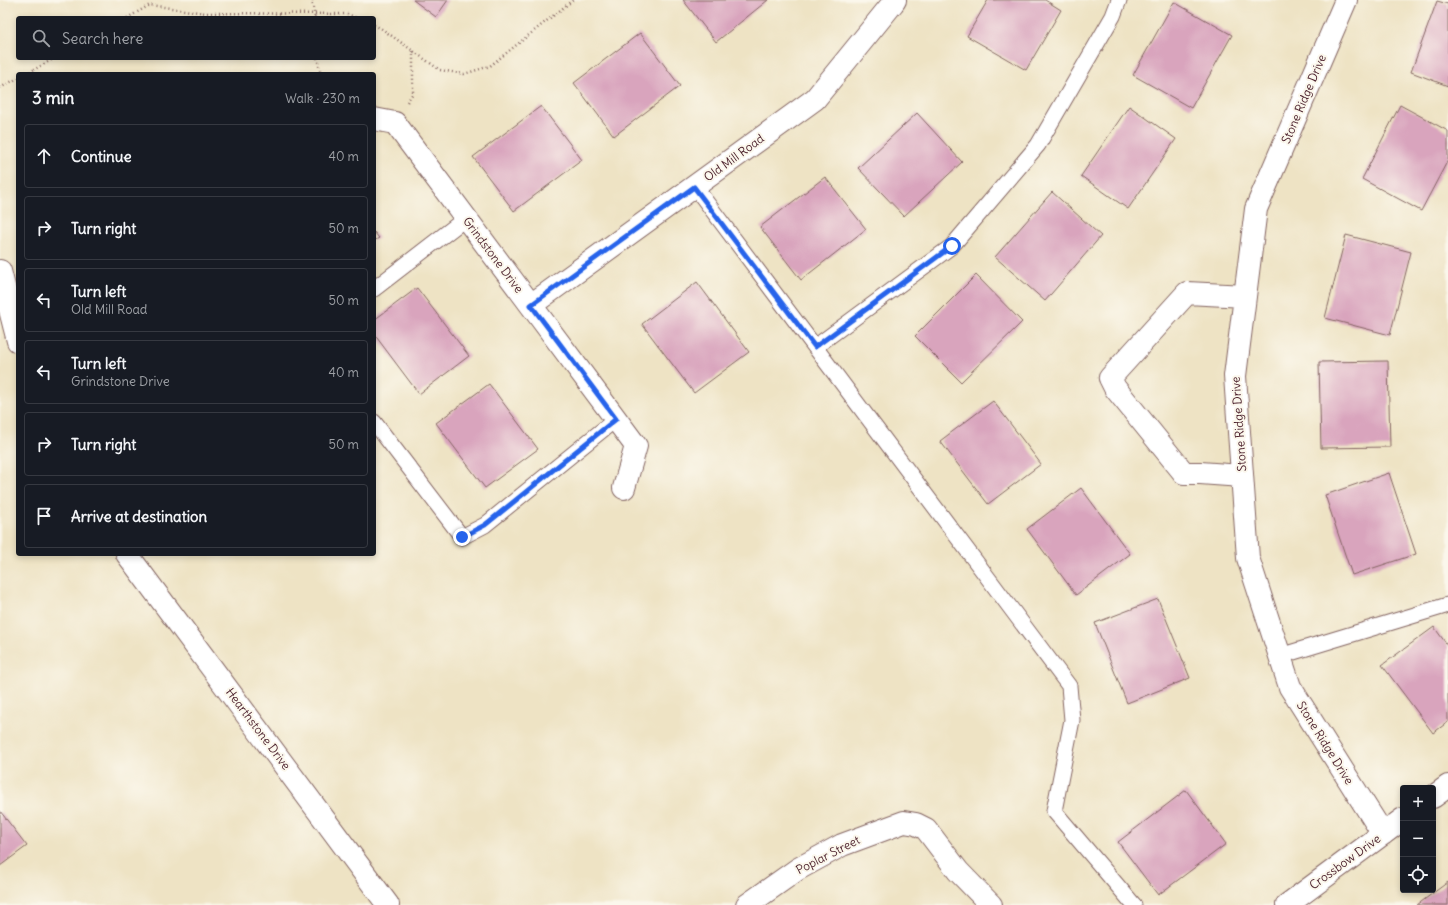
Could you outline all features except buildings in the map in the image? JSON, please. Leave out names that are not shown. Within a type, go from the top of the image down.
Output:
[{"type":"street","name":"Old Mill Road","points":[[531,305],[815,99],[895,0]]},
{"type":"street","name":"Stone Ridge Drive","points":[[1346,0],[1256,209],[1235,376],[1248,558],[1290,687],[1383,834]]},
{"type":"street","points":[[376,119],[395,124]]},
{"type":"street","name":"Grindstone Drive","points":[[395,124],[636,446],[624,488]]},
{"type":"street","points":[[0,271],[16,333]]},
{"type":"street","points":[[1242,476],[1200,472],[1184,473],[1115,388],[1110,378],[1187,293],[1245,296]]},
{"type":"street","name":"Hearthstone Drive","points":[[128,556],[388,905]]},
{"type":"street","points":[[1436,795],[1448,786]]},
{"type":"street","name":"Crossbow Drive","points":[[1287,905],[1400,821]]},
{"type":"street","name":"Poplar Street","points":[[747,905],[798,869],[842,845],[904,822],[916,824],[926,829],[958,871],[991,905]]},
{"type":"lane","points":[[815,347],[952,246],[1038,145],[1113,16],[1119,0]]},
{"type":"lane","points":[[694,187],[1069,686],[1072,720],[1054,811],[1134,905]]},
{"type":"lane","points":[[376,287],[466,218]]},
{"type":"lane","points":[[376,425],[462,537],[485,525],[616,419]]},
{"type":"lane","points":[[1280,656],[1448,605]]},
{"type":"path","points":[[312,0],[315,14]]},
{"type":"path","points":[[376,26],[440,70],[464,74],[490,66],[573,0]]},
{"type":"path","points":[[131,16],[150,5],[205,13],[347,14],[352,16]]},
{"type":"path","points":[[395,124],[413,93],[413,51]]},
{"type":"path","points":[[30,72],[51,60]]},
{"type":"path","points":[[318,60],[320,72]]},
{"type":"path","points":[[0,88],[16,79]]},
{"type":"route","points":[[462,537],[485,525],[616,419],[531,305],[694,187],[815,347],[952,246]]}]
